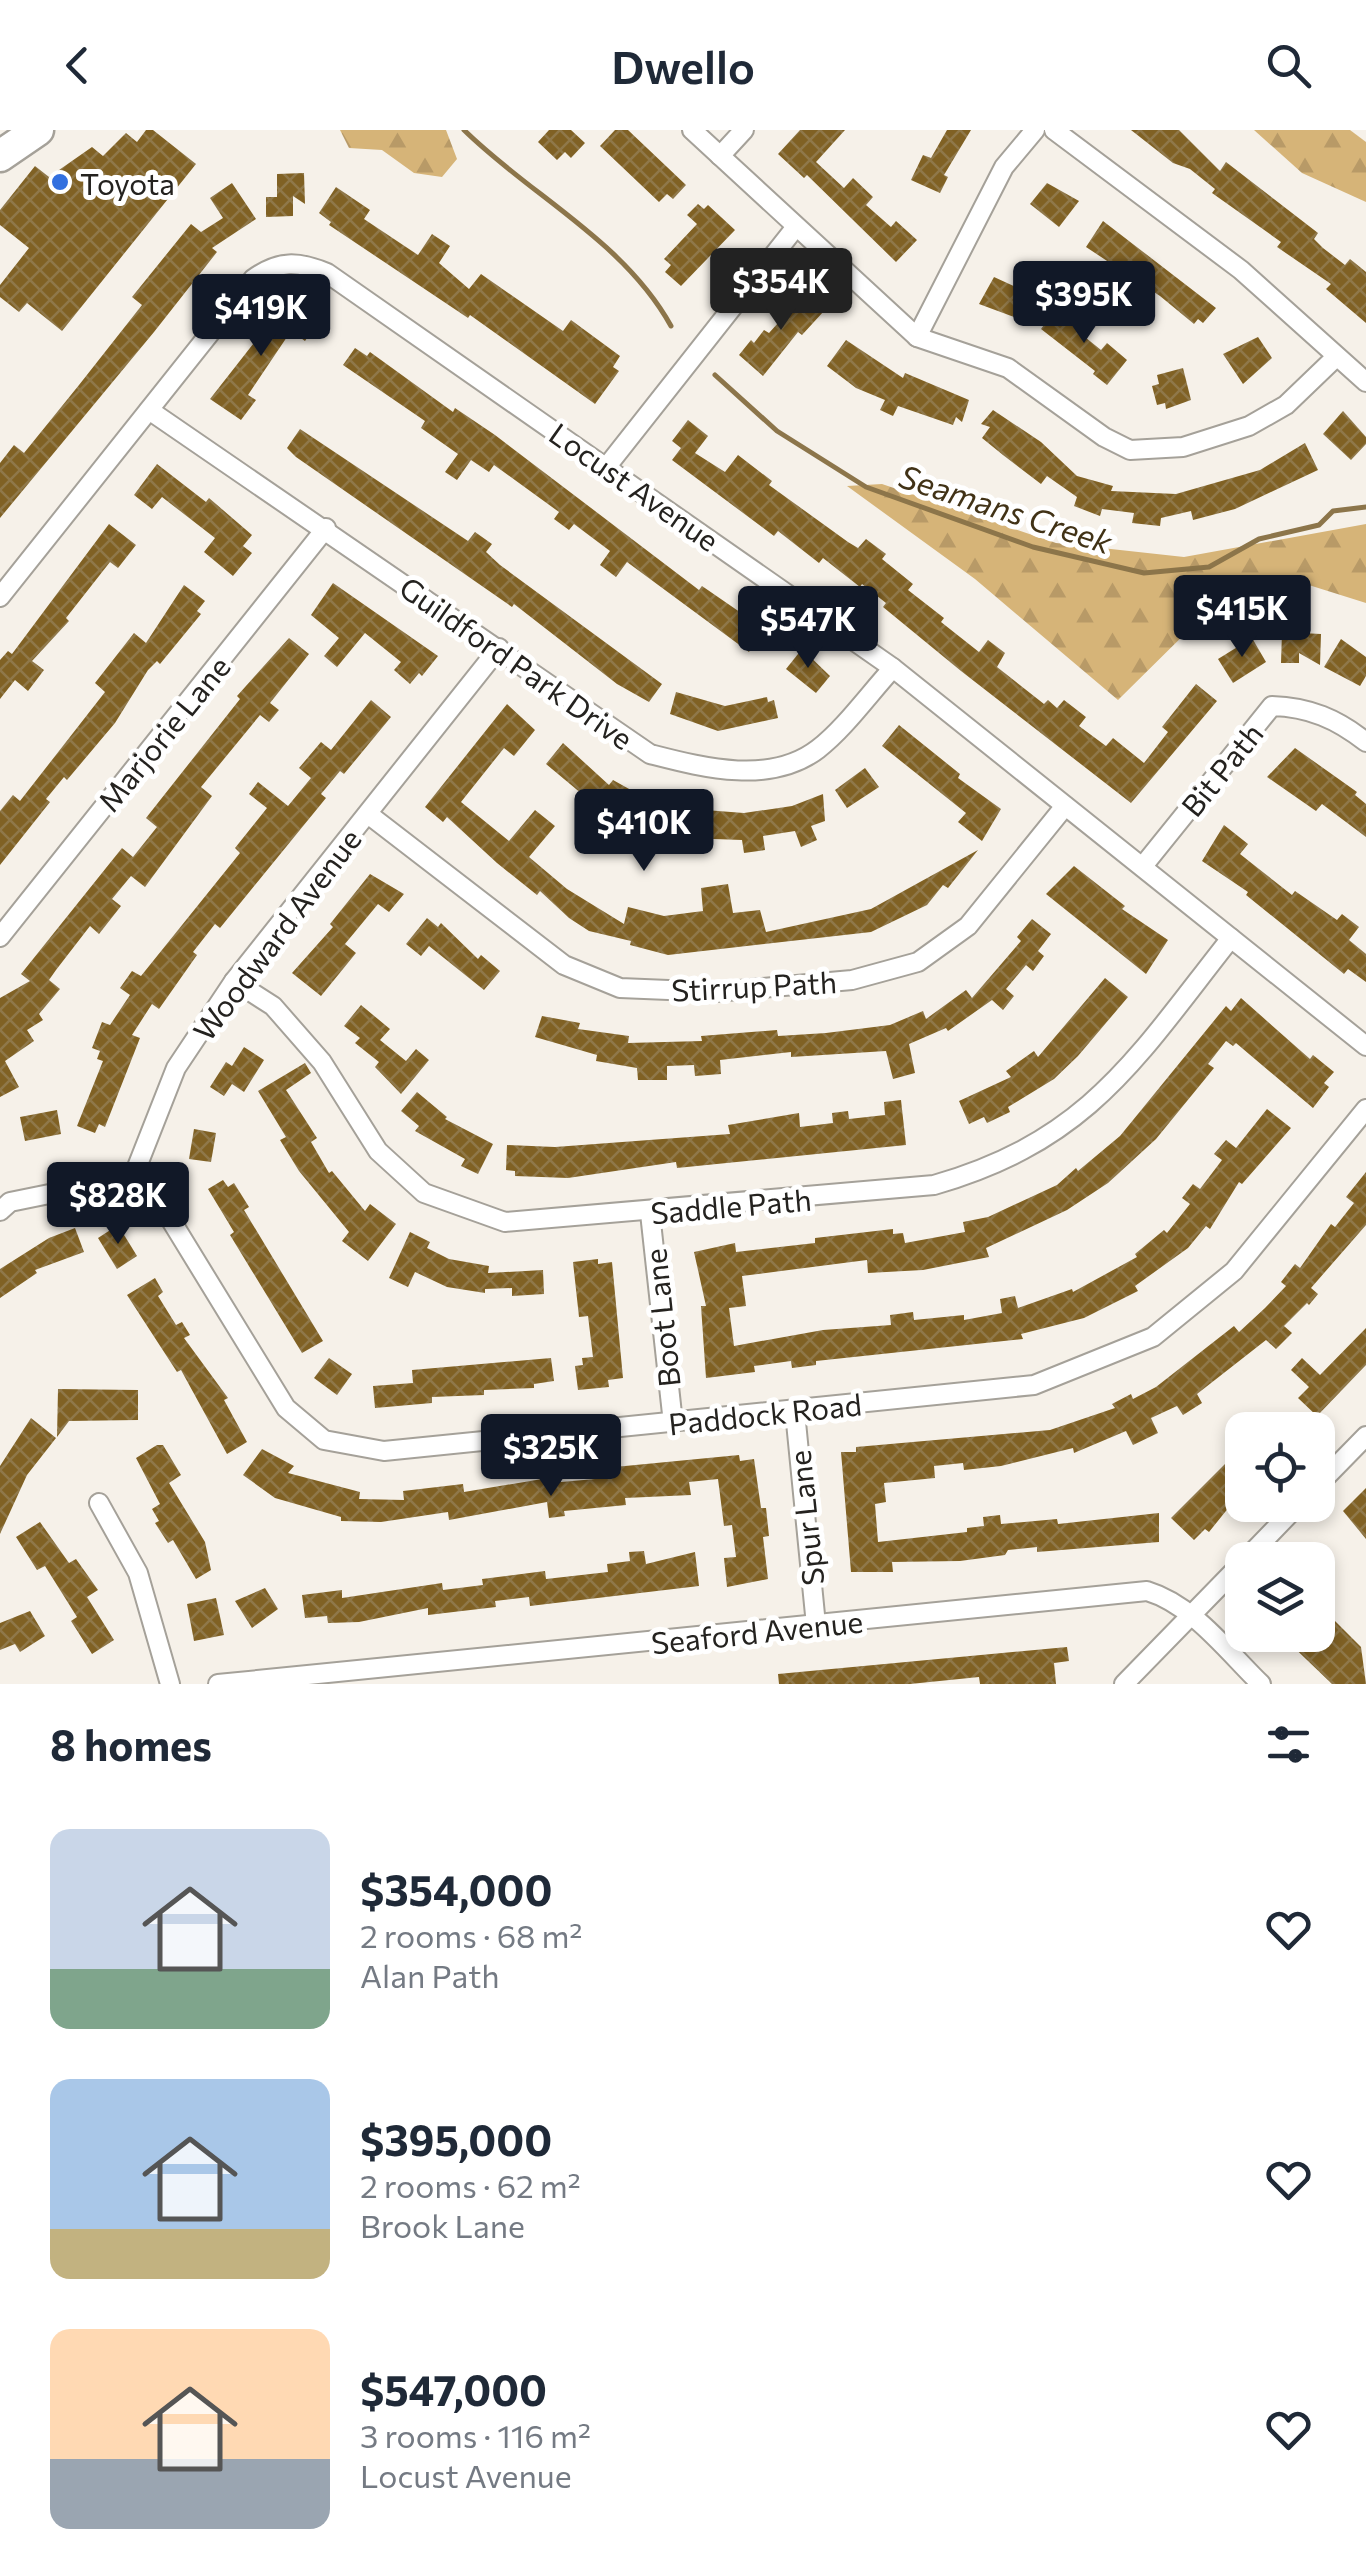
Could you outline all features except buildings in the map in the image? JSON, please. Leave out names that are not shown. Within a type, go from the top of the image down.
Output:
[{"type":"highway","points":[[0,156],[38,130]]},
{"type":"street","points":[[692,130],[917,337],[1008,368],[1104,437],[1143,452],[1183,447],[1249,426],[1286,405],[1336,357]]},
{"type":"street","points":[[720,156],[744,130]]},
{"type":"street","points":[[917,337],[1004,168],[1036,130]]},
{"type":"street","points":[[1054,130],[1240,270],[1366,382]]},
{"type":"street","points":[[608,465],[795,228]]},
{"type":"street","name":"Locust Avenue","points":[[0,597],[253,279],[271,266],[301,262],[327,274],[608,465],[893,668],[1366,1046]]},
{"type":"street","name":"Guildford Park Drive","points":[[150,410],[650,754],[720,772],[771,767],[816,751],[893,668]]},
{"type":"street","name":"Marjorie Lane","points":[[0,937],[326,528]]},
{"type":"street","points":[[0,564],[16,576]]},
{"type":"street","name":"Woodward Avenue","points":[[133,1176],[176,1068],[234,981],[499,648]]},
{"type":"street","name":"Bit Path","points":[[1143,866],[1272,706],[1302,706],[1346,726],[1366,742]]},
{"type":"street","name":"Stirrup Path","points":[[368,814],[564,965],[620,988],[716,992],[852,980],[918,962],[968,926],[1065,806]]},
{"type":"street","name":"Saddle Path","points":[[234,981],[274,1006],[322,1062],[378,1151],[424,1193],[505,1222],[650,1213],[934,1185],[992,1168],[1052,1136],[1114,1086],[1231,938]]},
{"type":"street","name":"Paddock Road","points":[[133,1176],[161,1204],[286,1408],[324,1440],[384,1451],[1034,1385],[1152,1337],[1234,1271],[1366,1109]]},
{"type":"street","points":[[0,1185],[5,1206],[133,1176]]},
{"type":"street","name":"Boot Lane","points":[[650,1213],[673,1423]]},
{"type":"street","name":"Spur Lane","points":[[795,1412],[816,1625]]},
{"type":"street","points":[[1335,1468],[1366,1436]]},
{"type":"street","points":[[99,1503],[138,1573],[170,1684]]},
{"type":"street","points":[[1262,1542],[1282,1522]]},
{"type":"street","points":[[1124,1684],[1225,1581]]},
{"type":"street","name":"Seaford Avenue","points":[[218,1684],[1147,1590],[1167,1597],[1191,1616],[1262,1684]]},
{"type":"green space","points":[[340,130],[446,130],[457,159],[442,177],[414,173],[382,150],[349,148]]},
{"type":"green space","points":[[1254,130],[1350,130],[1366,142],[1366,202],[1302,173]]},
{"type":"green space","points":[[882,484],[1056,543],[1184,557],[1366,524],[1366,603],[1296,581],[1203,616],[1118,700],[975,579],[847,486]]},
{"type":"waterway","name":"Seamans Creek","points":[[464,130],[603,244],[651,296],[671,326]]},
{"type":"waterway","name":"Seamans Creek","points":[[715,375],[777,431],[866,487],[1033,547],[1144,573],[1209,567],[1259,539],[1319,525],[1333,511],[1366,507]]},
{"type":"place","name":"Toyota","points":[[60,182]]}]
